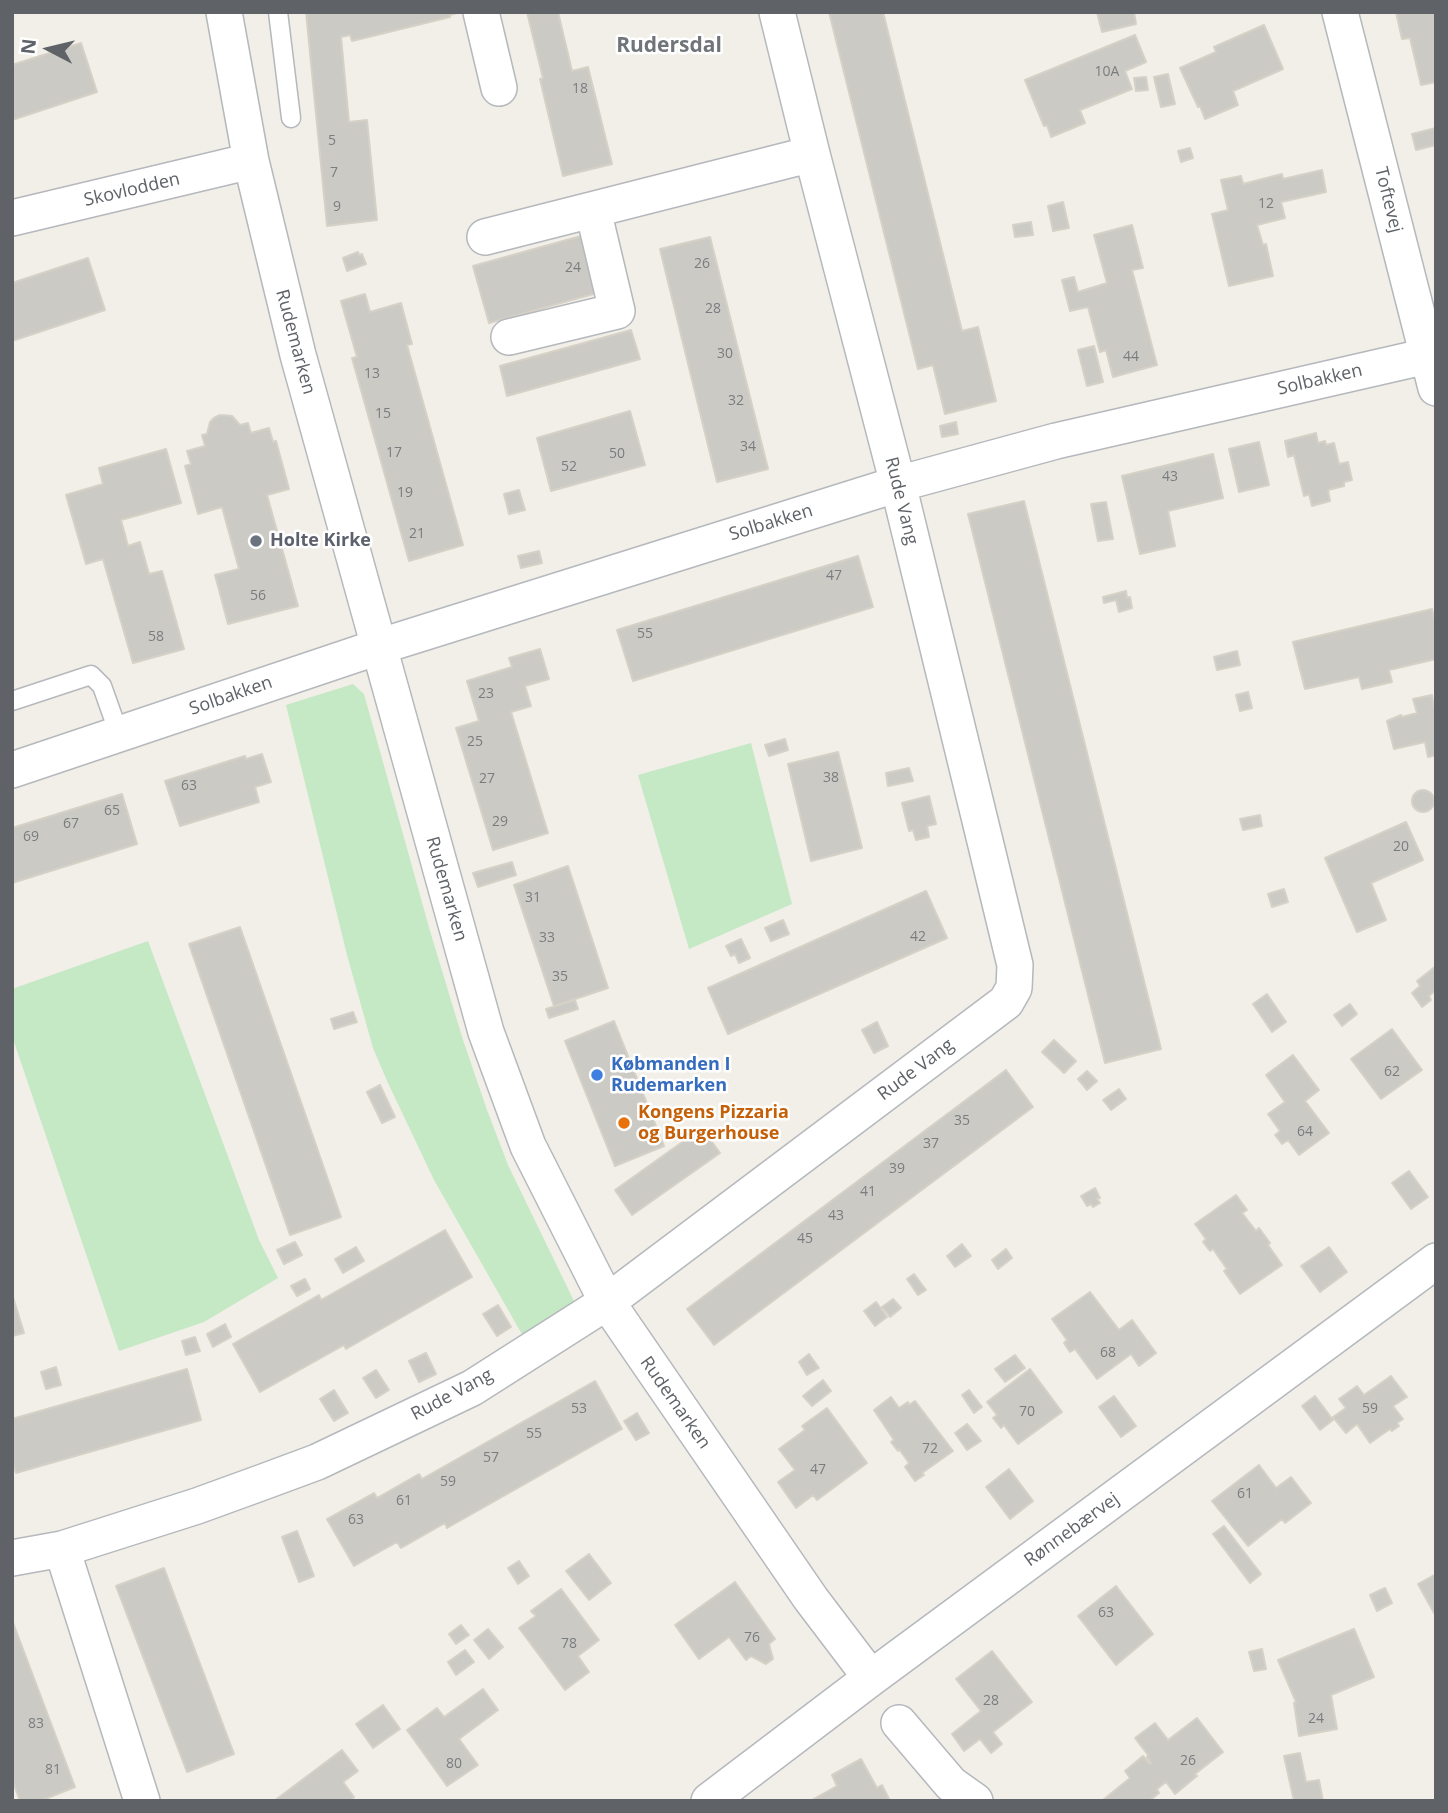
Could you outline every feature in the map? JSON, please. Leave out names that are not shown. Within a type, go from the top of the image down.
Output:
[{"type":"street","name":"Rudemarken","points":[[224,12],[251,161],[298,355],[486,1032],[528,1146],[607,1302],[811,1599],[872,1678]]},
{"type":"street","points":[[481,12],[499,88]]},
{"type":"street","name":"Rude Vang","points":[[12,1558],[62,1549],[197,1506],[317,1462],[472,1388],[607,1302],[1006,1002],[1014,988],[1015,965],[898,484],[811,154],[777,12]]},
{"type":"street","name":"Toftevej","points":[[1340,12],[1433,366]]},
{"type":"street","points":[[485,237],[811,154]]},
{"type":"street","name":"Skovlodden","points":[[12,218],[251,161]]},
{"type":"street","points":[[509,337],[617,310],[593,210]]},
{"type":"street","name":"Solbakken","points":[[12,770],[378,647],[898,484],[1056,442],[1433,366]]},
{"type":"street","name":"Rønnebærvej","points":[[709,1801],[1436,1261]]},
{"type":"street","points":[[62,1549],[142,1801]]},
{"type":"street","points":[[899,1723],[951,1784],[975,1801]]},
{"type":"lane","points":[[278,12],[291,118]]},
{"type":"lane","points":[[12,701],[91,675],[102,685],[119,734]]},
{"type":"green space","points":[[353,684],[364,694],[430,931],[487,1110],[508,1165],[574,1301],[523,1336],[434,1180],[388,1083],[373,1048],[347,955],[286,705]]},
{"type":"green space","points":[[751,743],[792,904],[689,949],[638,775]]},
{"type":"green space","points":[[148,941],[259,1240],[278,1278],[204,1322],[119,1351],[12,1036],[12,989]]},
{"type":"building","points":[[306,12],[460,12],[450,17],[352,41],[350,35],[341,37],[349,122],[367,120],[377,220],[327,226]]},
{"type":"building","points":[[527,12],[558,12],[572,71],[588,67],[612,164],[563,176]]},
{"type":"building","points":[[829,12],[883,12],[962,331],[978,327],[996,401],[945,414],[933,365],[918,369]]},
{"type":"building","points":[[1097,12],[1134,12],[1136,24],[1102,32]]},
{"type":"building","points":[[1396,12],[1436,12],[1436,82],[1421,85],[1410,38],[1402,39]]},
{"type":"building","points":[[1264,25],[1283,69],[1233,91],[1238,105],[1205,119],[1180,68],[1216,52],[1214,47]]},
{"type":"building","points":[[1135,35],[1146,62],[1125,71],[1132,89],[1080,110],[1085,123],[1051,137],[1025,80]]},
{"type":"building","points":[[81,43],[97,92],[12,120],[12,65]]},
{"type":"building","points":[[1168,74],[1175,104],[1161,107],[1154,77]]},
{"type":"building","points":[[1146,77],[1148,90],[1136,91],[1134,78]]},
{"type":"building","points":[[1436,128],[1436,145],[1416,150],[1412,134]]},
{"type":"building","points":[[1190,148],[1193,158],[1181,162],[1178,151]]},
{"type":"building","points":[[1322,170],[1326,192],[1281,202],[1285,218],[1257,225],[1263,245],[1266,244],[1273,276],[1229,286],[1212,214],[1228,210],[1221,180],[1241,176],[1243,184],[1282,174],[1283,179]]},
{"type":"building","points":[[1063,202],[1069,228],[1053,231],[1048,206]]},
{"type":"building","points":[[1031,222],[1033,235],[1015,237],[1013,225]]},
{"type":"building","points":[[1132,225],[1143,268],[1132,270],[1157,365],[1113,377],[1106,350],[1100,352],[1088,307],[1070,311],[1062,280],[1074,277],[1078,292],[1107,283],[1094,235]]},
{"type":"building","points":[[581,236],[597,293],[489,323],[473,266]]},
{"type":"building","points":[[710,237],[768,469],[717,482],[660,249]]},
{"type":"building","points":[[358,252],[359,255],[362,254],[366,264],[347,271],[343,258]]},
{"type":"building","points":[[88,258],[105,310],[12,341],[12,283]]},
{"type":"building","points":[[365,294],[370,312],[401,303],[412,344],[407,345],[463,545],[409,561],[352,358],[357,357],[341,301]]},
{"type":"building","points":[[631,330],[640,359],[507,396],[500,366]]},
{"type":"building","points":[[1094,346],[1103,382],[1087,386],[1078,350]]},
{"type":"building","points":[[630,411],[645,465],[551,491],[537,438]]},
{"type":"building","name":"Holte Kirke","points":[[220,415],[232,416],[240,425],[248,423],[251,433],[269,428],[273,442],[276,441],[289,489],[267,495],[298,606],[228,624],[215,575],[239,569],[222,507],[198,514],[185,466],[191,464],[187,451],[205,446],[202,435],[207,434],[210,422]]},
{"type":"building","points":[[956,422],[958,434],[942,437],[940,426]]},
{"type":"building","points":[[1316,433],[1318,443],[1334,443],[1339,464],[1348,462],[1352,480],[1344,482],[1344,486],[1328,490],[1330,501],[1312,506],[1309,494],[1304,496],[1294,455],[1288,457],[1285,441]]},
{"type":"building","points":[[1259,442],[1269,485],[1239,492],[1229,449]]},
{"type":"building","points":[[166,449],[181,503],[121,520],[128,546],[140,542],[149,574],[162,571],[184,649],[133,663],[103,559],[86,564],[66,495],[103,484],[99,468]]},
{"type":"building","points":[[1213,454],[1223,498],[1168,511],[1175,546],[1140,554],[1122,476]]},
{"type":"building","points":[[519,490],[525,510],[509,514],[504,494]]},
{"type":"building","points":[[1024,501],[1161,1049],[1105,1063],[968,514]]},
{"type":"building","points":[[1106,502],[1113,539],[1098,541],[1091,504]]},
{"type":"building","points":[[539,551],[542,563],[521,568],[518,556]]},
{"type":"building","points":[[858,556],[873,607],[633,681],[617,630]]},
{"type":"building","points":[[1126,591],[1132,608],[1119,612],[1116,600],[1104,603],[1103,597]]},
{"type":"building","points":[[1432,609],[1436,626],[1436,659],[1389,670],[1392,682],[1362,689],[1359,677],[1305,689],[1293,642]]},
{"type":"building","points":[[540,649],[549,679],[525,686],[531,706],[511,712],[548,833],[493,850],[456,728],[479,721],[467,681],[512,667],[509,658]]},
{"type":"building","points":[[1237,651],[1240,665],[1217,670],[1214,657]]},
{"type":"building","points":[[1248,692],[1252,708],[1240,711],[1236,695]]},
{"type":"building","points":[[1432,695],[1436,707],[1436,755],[1428,757],[1425,742],[1394,749],[1387,721],[1401,715],[1402,717],[1417,713],[1413,699]]},
{"type":"building","points":[[785,739],[788,750],[769,756],[765,745]]},
{"type":"building","points":[[838,752],[862,848],[811,861],[788,764]]},
{"type":"building","points":[[262,754],[271,782],[255,787],[259,802],[180,826],[165,781],[245,756],[246,759]]},
{"type":"building","points":[[909,768],[913,781],[888,786],[886,773]]},
{"type":"building","points":[[1423,790],[1431,793],[1434,801],[1431,809],[1423,812],[1415,809],[1412,801],[1415,793]]},
{"type":"building","points":[[122,794],[137,844],[12,883],[12,828]]},
{"type":"building","points":[[929,796],[936,824],[927,826],[929,837],[916,840],[913,830],[909,831],[902,803]]},
{"type":"building","points":[[1260,815],[1262,826],[1243,830],[1240,819]]},
{"type":"building","points":[[1406,822],[1423,860],[1371,883],[1386,920],[1357,932],[1325,858]]},
{"type":"building","points":[[512,862],[516,875],[478,887],[473,873]]},
{"type":"building","points":[[568,866],[608,988],[554,1006],[514,885]]},
{"type":"building","points":[[1284,889],[1288,902],[1272,907],[1268,894]]},
{"type":"building","points":[[926,891],[947,938],[728,1034],[708,988]]},
{"type":"building","points":[[783,920],[789,934],[771,941],[765,928]]},
{"type":"building","points":[[240,927],[341,1217],[290,1235],[189,944]]},
{"type":"building","points":[[741,939],[750,958],[739,963],[735,954],[731,956],[726,946]]},
{"type":"building","points":[[1436,966],[1436,990],[1429,996],[1431,1000],[1422,1007],[1412,993],[1420,986],[1417,981]]},
{"type":"building","points":[[1267,994],[1286,1022],[1272,1032],[1253,1004]]},
{"type":"building","points":[[575,1000],[578,1009],[549,1018],[546,1009]]},
{"type":"building","points":[[1350,1004],[1357,1014],[1342,1026],[1334,1015]]},
{"type":"building","points":[[353,1012],[357,1022],[334,1029],[331,1019]]},
{"type":"building","points":[[614,1021],[664,1146],[615,1166],[565,1041]]},
{"type":"building","points":[[877,1022],[888,1046],[874,1053],[862,1030]]},
{"type":"building","points":[[1392,1029],[1422,1070],[1381,1099],[1351,1059]]},
{"type":"building","points":[[1054,1040],[1076,1061],[1064,1073],[1042,1052]]},
{"type":"building","points":[[1293,1055],[1319,1090],[1305,1101],[1329,1133],[1299,1155],[1288,1140],[1282,1144],[1275,1135],[1280,1131],[1268,1114],[1285,1102],[1266,1075]]},
{"type":"building","points":[[1006,1070],[1033,1107],[714,1345],[687,1309]]},
{"type":"building","points":[[1087,1071],[1097,1081],[1087,1090],[1078,1079]]},
{"type":"building","points":[[380,1085],[395,1117],[382,1123],[367,1092]]},
{"type":"building","points":[[1119,1089],[1126,1099],[1111,1110],[1103,1100]]},
{"type":"building","points":[[702,1128],[720,1153],[632,1215],[615,1190]]},
{"type":"building","points":[[1409,1171],[1428,1197],[1411,1209],[1392,1183]]},
{"type":"building","points":[[1095,1188],[1100,1203],[1093,1207],[1091,1204],[1087,1206],[1081,1196]]},
{"type":"building","points":[[1236,1195],[1247,1210],[1242,1213],[1256,1231],[1259,1228],[1282,1265],[1240,1294],[1213,1249],[1210,1251],[1203,1242],[1206,1239],[1195,1224]]},
{"type":"building","points":[[445,1230],[472,1277],[346,1349],[344,1345],[260,1392],[233,1344],[319,1295],[321,1300]]},
{"type":"building","points":[[295,1242],[302,1255],[284,1264],[277,1250]]},
{"type":"building","points":[[962,1244],[971,1256],[955,1267],[947,1256]]},
{"type":"building","points":[[356,1247],[364,1261],[343,1273],[335,1259]]},
{"type":"building","points":[[1329,1247],[1347,1272],[1320,1292],[1301,1266]]},
{"type":"building","points":[[1006,1249],[1012,1258],[998,1269],[992,1260]]},
{"type":"building","points":[[914,1274],[926,1290],[918,1295],[907,1279]]},
{"type":"building","points":[[305,1279],[310,1289],[297,1296],[291,1286]]},
{"type":"building","points":[[1090,1292],[1119,1330],[1132,1320],[1156,1353],[1139,1366],[1131,1354],[1097,1379],[1075,1349],[1070,1352],[1064,1343],[1067,1340],[1052,1319]]},
{"type":"building","points":[[12,1294],[24,1333],[12,1336]]},
{"type":"building","points":[[893,1299],[901,1308],[890,1317],[882,1307]]},
{"type":"building","points":[[876,1302],[887,1317],[875,1326],[864,1311]]},
{"type":"building","points":[[498,1305],[511,1327],[497,1336],[483,1314]]},
{"type":"building","points":[[225,1324],[231,1337],[213,1347],[207,1334]]},
{"type":"building","points":[[195,1337],[200,1351],[186,1355],[182,1341]]},
{"type":"building","points":[[426,1353],[436,1374],[419,1382],[409,1361]]},
{"type":"building","points":[[809,1354],[819,1368],[807,1375],[799,1362]]},
{"type":"building","points":[[1015,1355],[1025,1368],[1005,1382],[995,1369]]},
{"type":"building","points":[[56,1367],[61,1385],[46,1389],[41,1372]]},
{"type":"building","points":[[187,1369],[201,1420],[16,1473],[12,1459],[12,1419]]},
{"type":"building","points":[[1030,1369],[1062,1412],[1018,1444],[1004,1425],[1001,1428],[993,1418],[997,1415],[987,1402]]},
{"type":"building","points":[[376,1370],[389,1390],[376,1398],[363,1378]]},
{"type":"building","points":[[1391,1376],[1407,1397],[1393,1406],[1403,1419],[1397,1423],[1399,1426],[1370,1443],[1357,1424],[1346,1433],[1333,1417],[1346,1408],[1339,1399],[1357,1386],[1364,1395]]},
{"type":"building","points":[[823,1380],[831,1391],[812,1406],[803,1396]]},
{"type":"building","points":[[595,1381],[622,1429],[447,1528],[445,1523],[401,1548],[397,1542],[354,1566],[327,1519],[374,1493],[377,1498],[419,1474],[422,1479]]},
{"type":"building","points":[[334,1390],[348,1413],[334,1421],[320,1399]]},
{"type":"building","points":[[969,1390],[982,1407],[974,1413],[962,1395]]},
{"type":"building","points":[[1114,1396],[1136,1426],[1121,1437],[1099,1407]]},
{"type":"building","points":[[1315,1396],[1333,1420],[1320,1430],[1302,1406]]},
{"type":"building","points":[[891,1397],[899,1408],[915,1401],[953,1451],[915,1481],[905,1467],[909,1463],[891,1442],[894,1440],[874,1410]]},
{"type":"building","points":[[827,1408],[867,1463],[817,1500],[813,1495],[796,1508],[778,1482],[795,1470],[779,1449],[805,1430],[802,1426]]},
{"type":"building","points":[[637,1413],[649,1433],[636,1440],[624,1421]]},
{"type":"building","points":[[967,1424],[981,1441],[967,1450],[955,1433]]},
{"type":"building","points":[[1259,1465],[1276,1488],[1291,1477],[1311,1503],[1285,1523],[1282,1519],[1248,1546],[1212,1501]]},
{"type":"building","points":[[1009,1469],[1033,1501],[1010,1519],[986,1487]]},
{"type":"building","points":[[1224,1526],[1261,1574],[1250,1583],[1213,1534]]},
{"type":"building","points":[[297,1531],[314,1576],[299,1582],[282,1537]]},
{"type":"building","points":[[589,1554],[611,1583],[589,1600],[566,1571]]},
{"type":"building","points":[[519,1561],[529,1576],[518,1584],[508,1568]]},
{"type":"building","points":[[164,1568],[234,1754],[187,1772],[116,1586]]},
{"type":"building","points":[[1436,1574],[1436,1612],[1434,1613],[1418,1584]]},
{"type":"building","points":[[735,1582],[775,1639],[769,1644],[773,1659],[766,1664],[751,1656],[746,1660],[729,1637],[699,1659],[675,1625]]},
{"type":"building","points":[[1116,1586],[1153,1634],[1116,1665],[1078,1616]]},
{"type":"building","points":[[1385,1588],[1392,1603],[1377,1611],[1370,1595]]},
{"type":"building","points":[[561,1589],[599,1640],[578,1656],[589,1672],[565,1690],[519,1628],[536,1616],[531,1611]]},
{"type":"building","points":[[12,1620],[75,1787],[40,1801],[20,1801],[12,1779]]},
{"type":"building","points":[[461,1625],[469,1635],[456,1644],[449,1634]]},
{"type":"building","points":[[488,1629],[503,1647],[489,1659],[474,1640]]},
{"type":"building","points":[[1354,1629],[1374,1677],[1331,1695],[1337,1729],[1299,1736],[1296,1702],[1278,1660]]},
{"type":"building","points":[[1262,1649],[1266,1669],[1254,1671],[1249,1652]]},
{"type":"building","points":[[465,1650],[474,1662],[456,1675],[448,1662]]},
{"type":"building","points":[[992,1651],[1032,1702],[993,1732],[1002,1744],[991,1753],[980,1739],[964,1751],[952,1734],[981,1711],[956,1679]]},
{"type":"building","points":[[483,1689],[498,1710],[459,1739],[478,1765],[447,1786],[407,1730],[437,1708],[444,1717]]},
{"type":"building","points":[[383,1705],[400,1729],[373,1748],[356,1724]]},
{"type":"building","points":[[1197,1718],[1223,1752],[1195,1774],[1197,1776],[1175,1794],[1166,1782],[1157,1789],[1159,1793],[1149,1801],[1103,1800],[1130,1778],[1125,1771],[1143,1756],[1151,1763],[1135,1738],[1155,1723],[1168,1740]]},
{"type":"building","points":[[342,1750],[358,1771],[343,1782],[354,1797],[350,1801],[274,1801]]},
{"type":"building","points":[[1300,1753],[1306,1782],[1319,1780],[1323,1801],[1294,1801],[1284,1756]]},
{"type":"building","points":[[861,1759],[877,1788],[882,1785],[890,1801],[810,1801],[837,1786],[832,1775]]},
{"type":"place","name":"Holte Kirke","points":[[256,541]]},
{"type":"place","name":"Købmanden I Rudemarken","points":[[597,1075]]},
{"type":"place","name":"Kongens Pizzaria og Burgerhouse","points":[[624,1123]]},
{"type":"district","name":"Rudersdal","points":[[669,46]]}]
